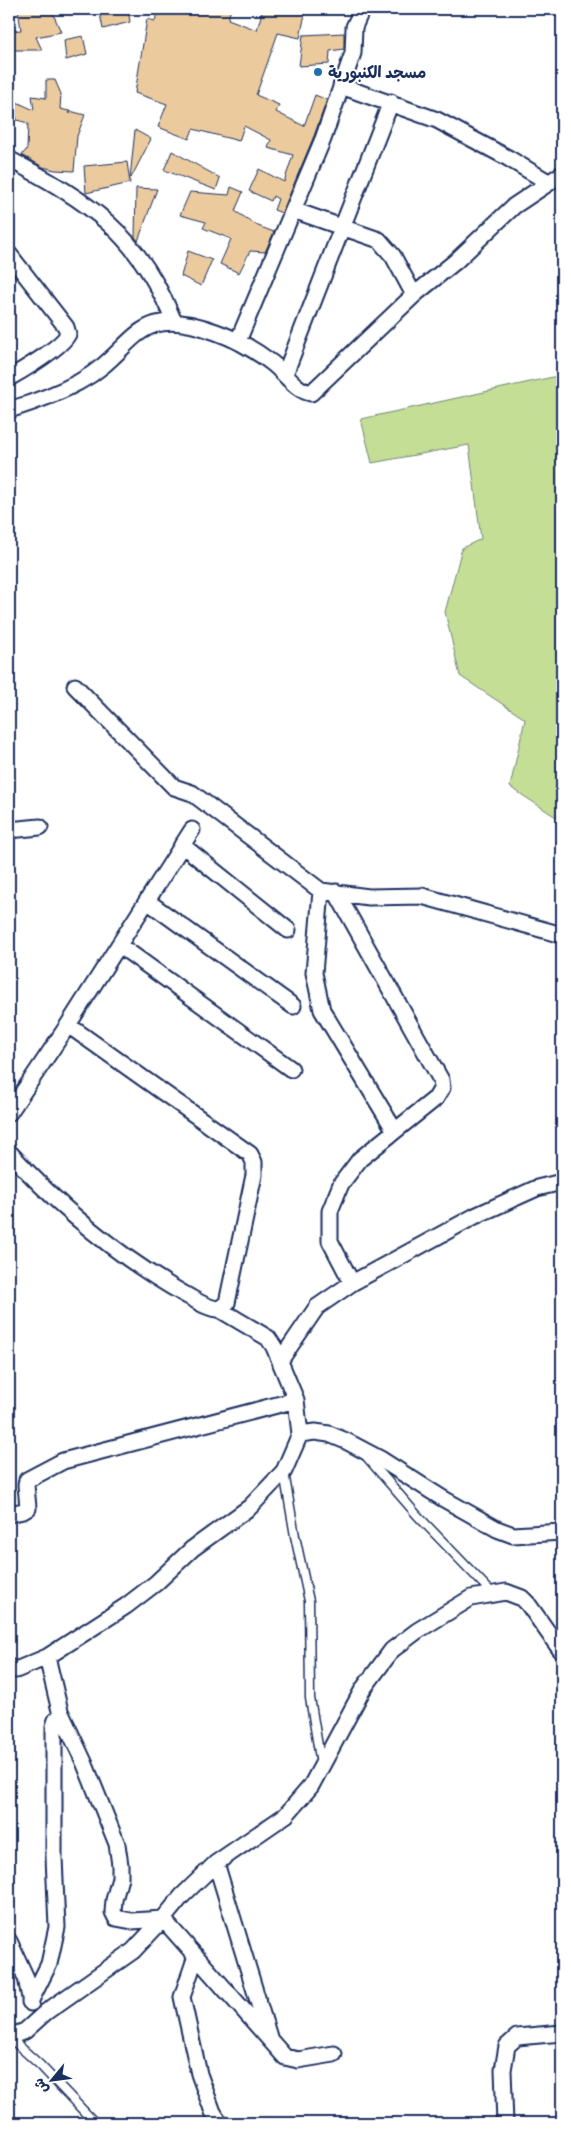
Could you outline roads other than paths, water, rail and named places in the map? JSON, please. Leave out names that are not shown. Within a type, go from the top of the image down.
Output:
[{"type":"street","points":[[238,342],[342,86],[353,53],[354,27],[366,11]]},
{"type":"street","points":[[342,86],[437,120],[473,138],[548,182]]},
{"type":"street","points":[[285,374],[391,102]]},
{"type":"street","points":[[9,159],[79,199],[102,216],[144,263],[162,292],[174,322]]},
{"type":"street","points":[[9,410],[79,382],[149,325],[174,322],[202,327],[238,342],[285,374],[304,391],[312,392],[414,295],[456,261],[514,206],[562,174]]},
{"type":"street","points":[[293,210],[379,240],[393,256],[414,295]]},
{"type":"street","points":[[9,254],[66,327],[68,334],[55,347],[9,378]]},
{"type":"street","points":[[75,686],[174,787],[192,793],[329,891],[441,1080],[442,1088],[436,1098],[360,1159],[341,1184],[330,1211],[330,1241],[352,1283]]},
{"type":"street","points":[[9,830],[40,827]]},
{"type":"street","points":[[9,1113],[68,1025],[192,830]]},
{"type":"street","points":[[182,845],[288,930]]},
{"type":"street","points":[[329,891],[369,897],[422,896],[562,935]]},
{"type":"street","points":[[329,891],[314,973],[322,1010],[395,1131]]},
{"type":"street","points":[[147,901],[292,1006]]},
{"type":"street","points":[[119,945],[291,1069]]},
{"type":"street","points":[[68,1025],[250,1154],[254,1162],[254,1175],[227,1303],[219,1309]]},
{"type":"street","points":[[9,1152],[32,1178],[77,1218],[120,1252],[158,1279],[209,1308],[219,1309],[268,1338],[296,1400],[300,1434],[284,1471],[250,1507],[192,1549],[145,1593],[47,1657],[16,1670],[9,1667]]},
{"type":"street","points":[[280,1361],[318,1307],[352,1283],[475,1216],[537,1188],[562,1182]]},
{"type":"street","points":[[9,1514],[28,1508],[26,1485],[28,1480],[64,1461],[296,1400]]},
{"type":"street","points":[[300,1434],[314,1432],[329,1434],[360,1448],[497,1529],[513,1535],[562,1532]]},
{"type":"street","points":[[9,2037],[25,2031],[36,2019],[64,1998],[133,1950],[182,1896],[216,1863],[286,1815],[311,1786],[322,1769],[346,1718],[363,1689],[392,1650],[416,1631],[462,1602],[479,1596],[506,1592],[522,1598],[536,1613],[562,1652]]},
{"type":"street","points":[[47,1657],[62,1718],[84,1762],[117,1844],[120,1878],[114,1900],[114,1916],[116,1918],[132,1920],[163,1919]]},
{"type":"street","points":[[30,2002],[49,1964],[57,1927],[54,1857],[54,1726],[56,1720],[62,1718]]},
{"type":"street","points":[[216,1863],[271,2044]]},
{"type":"street","points":[[163,1919],[271,2044],[285,2057],[298,2060],[334,2054]]},
{"type":"street","points":[[9,1941],[26,1978],[30,2002],[36,2019]]},
{"type":"street","points":[[196,1956],[182,1997],[199,2074],[213,2112],[220,2123]]},
{"type":"street","points":[[40,1983],[64,1998]]},
{"type":"street","points":[[505,2123],[503,2070],[506,2046],[517,2037],[562,2033]]},
{"type":"lane","points":[[360,1448],[412,1509],[494,1595]]},
{"type":"lane","points":[[284,1471],[309,1601],[310,1698],[322,1769]]},
{"type":"lane","points":[[9,2037],[40,2065],[96,2123]]},
{"type":"place","name":"مسجد الكنبورية","points":[[318,72]]}]
